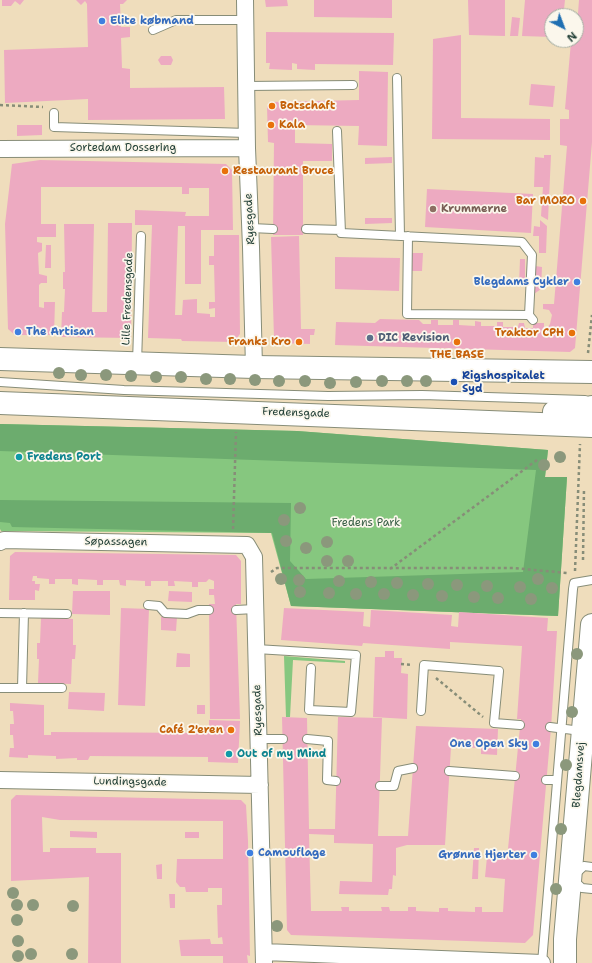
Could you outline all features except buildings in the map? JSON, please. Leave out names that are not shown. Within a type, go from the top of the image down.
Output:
[{"type":"street","name":"Ryesgade","points":[[245,0],[247,141],[251,228],[254,367]]},
{"type":"street","name":"Sortedam Dossering","points":[[0,149],[247,141]]},
{"type":"street","points":[[0,358],[254,367],[589,372]]},
{"type":"street","name":"Fredensgade","points":[[0,403],[323,414],[589,420]]},
{"type":"street","name":"Søpassagen","points":[[0,542],[4,540],[232,545]]},
{"type":"street","name":"Ryesgade","points":[[232,545],[247,545],[254,557],[264,957]]},
{"type":"street","name":"Blegdamsvej","points":[[565,963],[565,939],[584,878],[579,731],[591,648],[592,625]]},
{"type":"street","name":"Lundingsgade","points":[[0,780],[260,785]]},
{"type":"street","name":"Blegdamsvej","points":[[577,963],[592,790]]},
{"type":"street","points":[[264,957],[542,963]]},
{"type":"lane","points":[[152,30],[176,20],[245,20]]},
{"type":"lane","points":[[337,131],[341,233],[404,236],[522,242],[532,255],[531,317],[407,314],[404,236],[397,78]]},
{"type":"lane","points":[[246,86],[353,86]]},
{"type":"lane","points":[[54,113],[54,127],[247,141]]},
{"type":"lane","points":[[251,228],[273,229]]},
{"type":"lane","points":[[306,229],[341,230]]},
{"type":"lane","name":"Lille Fredensgade","points":[[137,364],[141,236]]},
{"type":"lane","points":[[0,382],[118,390],[297,395],[422,395],[592,400]]},
{"type":"lane","points":[[542,963],[557,780],[579,731],[574,583],[592,580]]},
{"type":"lane","points":[[148,605],[158,606],[165,613],[187,614],[198,610],[209,610]]},
{"type":"lane","points":[[236,610],[255,609]]},
{"type":"lane","points":[[0,613],[67,614]]},
{"type":"lane","points":[[22,688],[24,613]]},
{"type":"lane","points":[[256,649],[356,655],[351,712],[309,710],[311,668]]},
{"type":"lane","points":[[421,710],[424,665],[499,671],[494,723],[520,724]]},
{"type":"lane","points":[[0,688],[62,688]]},
{"type":"lane","points":[[550,727],[579,731]]},
{"type":"lane","points":[[259,739],[283,739]]},
{"type":"lane","points":[[307,739],[328,741],[327,780],[336,781]]},
{"type":"lane","points":[[380,786],[394,786],[398,771],[413,768]]},
{"type":"lane","points":[[450,771],[515,776]]},
{"type":"lane","points":[[546,780],[557,780]]},
{"type":"path","points":[[0,104],[43,107],[54,113]]},
{"type":"path","points":[[589,372],[592,315]]},
{"type":"path","points":[[232,545],[237,411]]},
{"type":"path","points":[[574,583],[579,453],[589,420]]},
{"type":"path","points":[[389,569],[537,460]]},
{"type":"path","points":[[583,560],[584,488]]},
{"type":"path","points":[[254,583],[277,568],[513,568],[567,573],[574,583]]},
{"type":"path","points":[[401,664],[420,665],[490,723],[494,723]]},
{"type":"green space","name":"Fredens Park","points":[[0,424],[297,431],[548,450],[545,477],[567,477],[558,616],[291,606],[271,533],[1,531]]},
{"type":"green space","points":[[0,424],[297,431],[548,450],[545,477],[567,477],[558,616],[291,606],[272,533],[12,527],[10,523],[0,522],[0,500],[291,503],[290,561],[306,579],[523,572],[536,470],[0,451]]},
{"type":"green space","points":[[284,656],[345,661],[345,663],[293,660],[290,717],[286,717]]},
{"type":"place","name":"Elite købmand","points":[[102,21]]},
{"type":"place","name":"Botschaft","points":[[272,106]]},
{"type":"place","name":"Kala","points":[[271,125]]},
{"type":"place","name":"Restaurant Bruce","points":[[225,171]]},
{"type":"place","name":"Bar MORO","points":[[583,201]]},
{"type":"place","name":"Krummerne","points":[[433,209]]},
{"type":"place","name":"Blegdams Cykler","points":[[577,282]]},
{"type":"place","name":"The Artisan","points":[[18,332]]},
{"type":"place","name":"Traktor CPH","points":[[572,333]]},
{"type":"place","name":"DIC Revision","points":[[370,338]]},
{"type":"place","name":"Franks Kro","points":[[299,342]]},
{"type":"place","name":"THE BASE","points":[[457,342]]},
{"type":"place","name":"Rigshospitalet Syd","points":[[454,382]]},
{"type":"place","name":"Fredens Port","points":[[19,457]]},
{"type":"place","name":"Café 2'eren","points":[[231,730]]},
{"type":"place","name":"One Open Sky","points":[[536,744]]},
{"type":"place","name":"Out of my Mind","points":[[229,754]]},
{"type":"place","name":"Camouflage","points":[[250,853]]},
{"type":"place","name":"Grønne Hjerter","points":[[534,855]]}]
